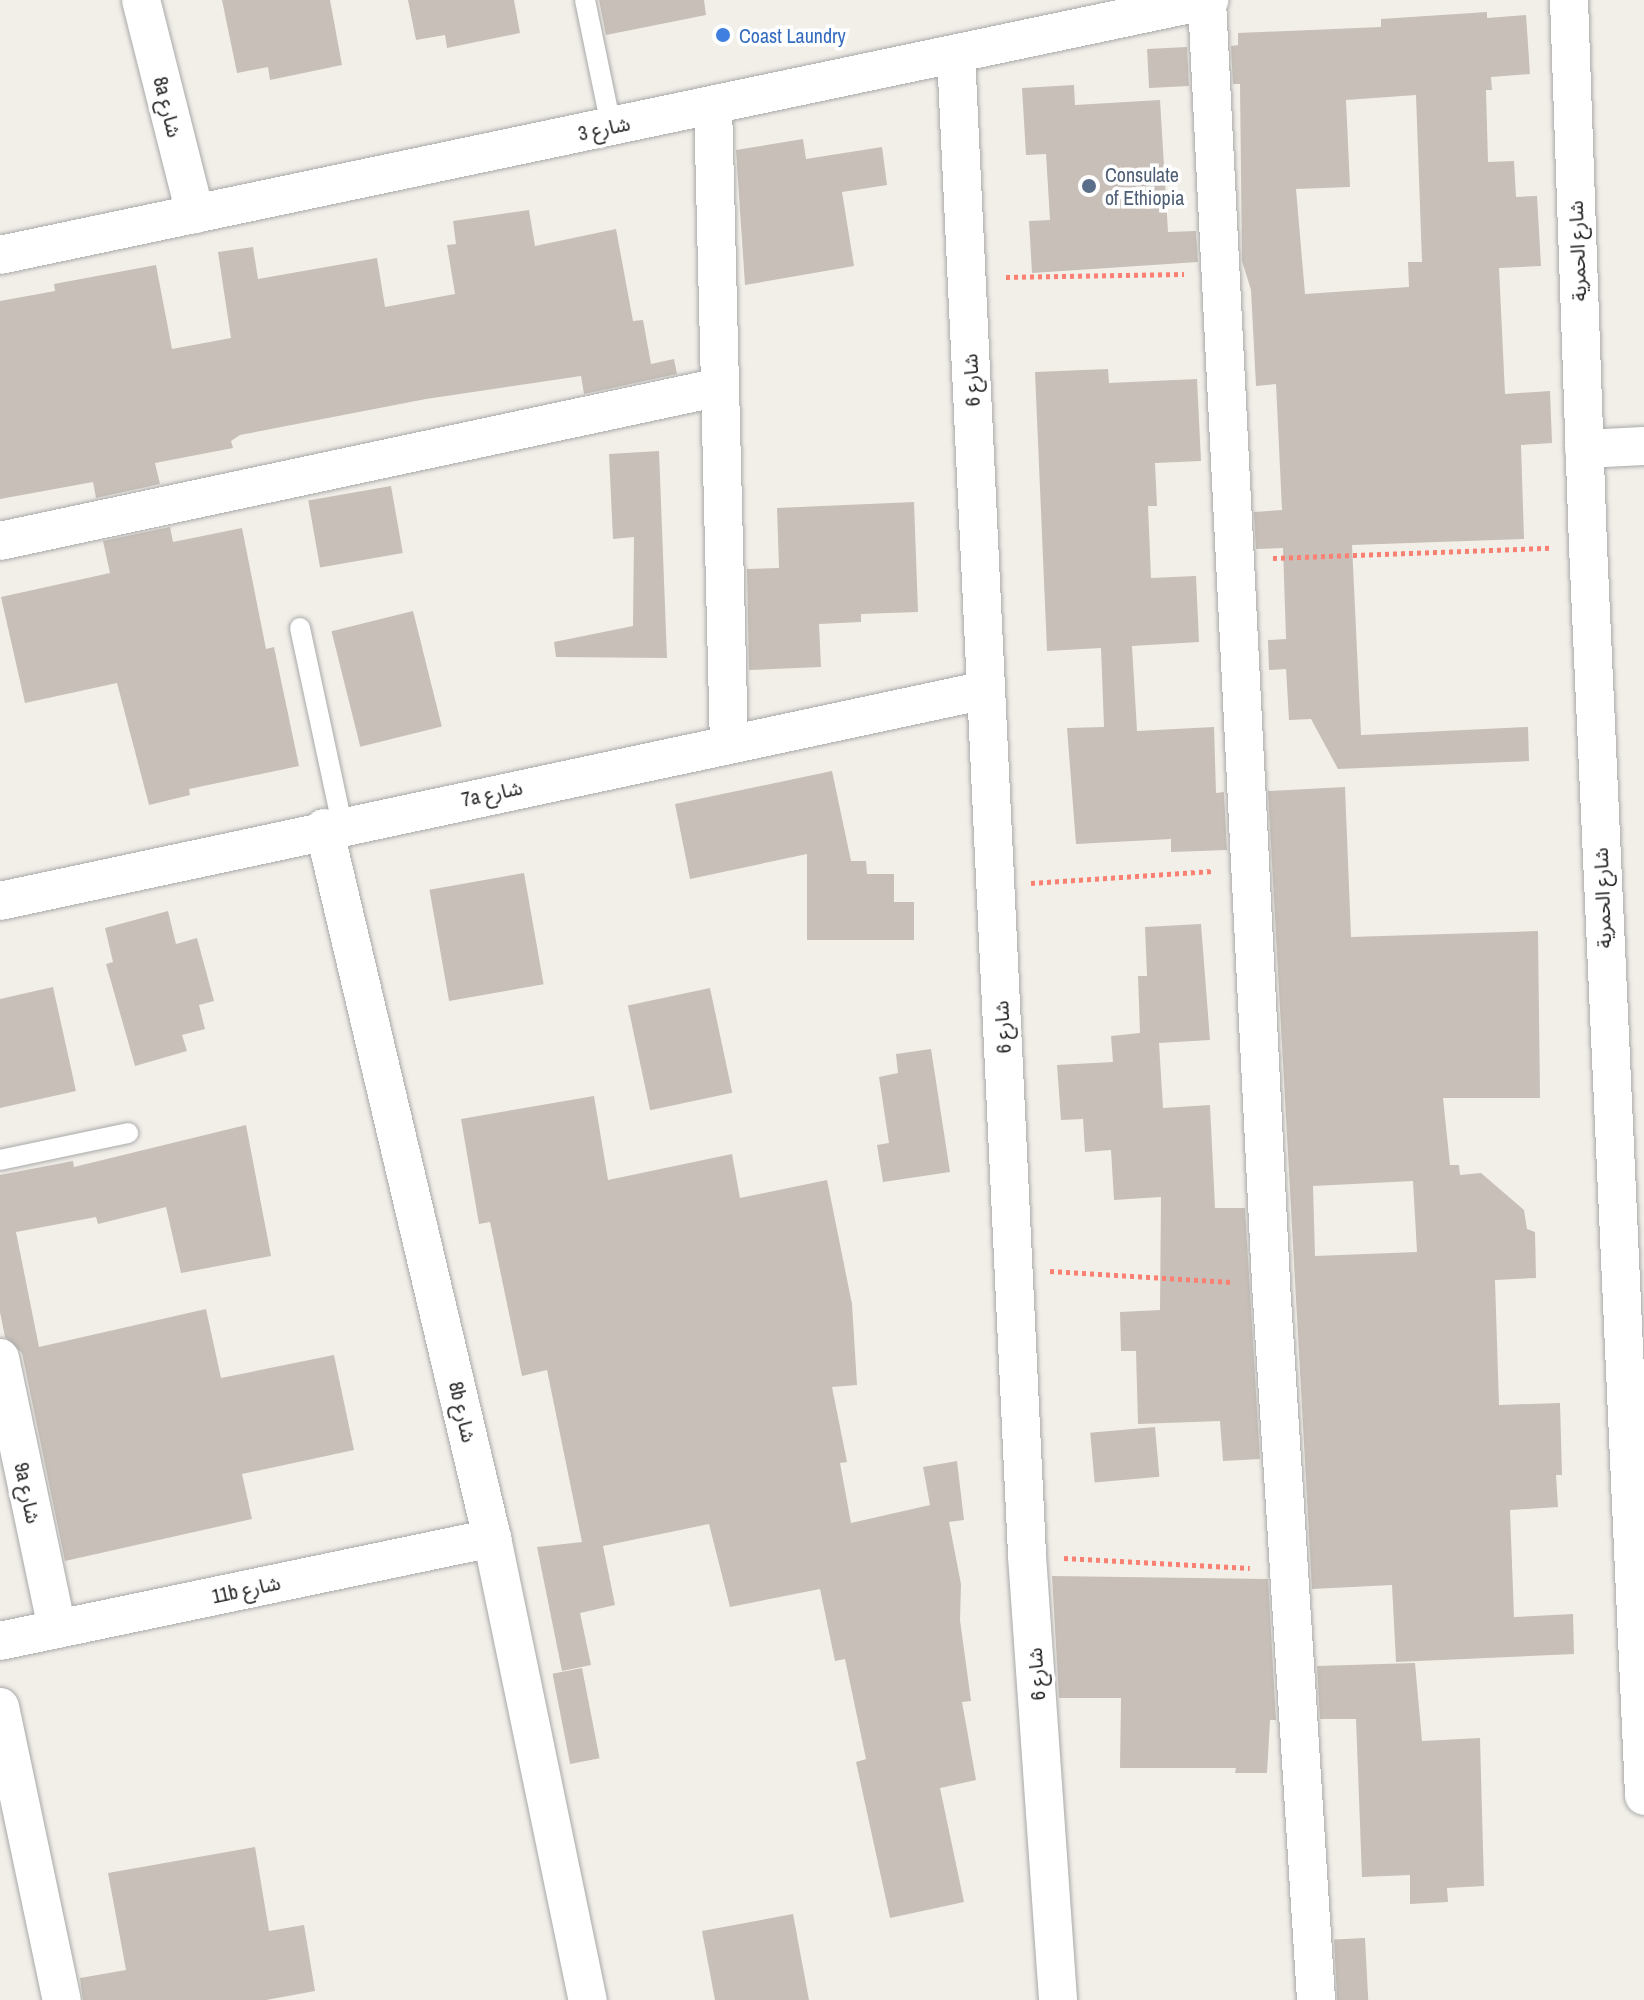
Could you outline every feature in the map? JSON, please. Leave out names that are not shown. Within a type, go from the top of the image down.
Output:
[{"type":"street","name":"8a شارع","points":[[141,0],[195,214]]},
{"type":"street","name":"شارع 3","points":[[0,255],[1208,0]]},
{"type":"street","points":[[1208,0],[1271,1284],[1316,2000]]},
{"type":"street","name":"شارع الحمرية","points":[[1569,0],[1588,546],[1631,1266],[1644,1796]]},
{"type":"street","name":"شارع 6","points":[[956,54],[1027,1556],[1058,2000]]},
{"type":"street","points":[[713,105],[729,744]]},
{"type":"street","points":[[0,541],[720,387]]},
{"type":"street","points":[[1584,449],[1644,446]]},
{"type":"street","name":"7a شارع","points":[[0,901],[333,826],[986,690]]},
{"type":"street","name":"8b شارع","points":[[333,826],[492,1538],[588,2000]]},
{"type":"street","name":"9a شارع","points":[[0,1358],[57,1629]]},
{"type":"street","name":"11b شارع","points":[[0,1641],[492,1538]]},
{"type":"street","points":[[0,1707],[62,2000]]},
{"type":"lane","points":[[585,0],[611,126]]},
{"type":"lane","points":[[300,628],[333,826]]},
{"type":"lane","points":[[0,1160],[128,1133]]},
{"type":"path","points":[[966,277],[1221,274]]},
{"type":"path","points":[[1235,560],[1588,546]]},
{"type":"path","points":[[996,885],[1250,868]]},
{"type":"path","points":[[1013,1269],[1271,1284]]},
{"type":"path","points":[[1027,1556],[1287,1570]]},
{"type":"building","points":[[222,0],[330,0],[342,65],[270,80],[268,67],[237,73]]},
{"type":"building","points":[[408,0],[514,0],[520,33],[447,48],[445,35],[416,40]]},
{"type":"building","points":[[599,0],[704,0],[706,15],[606,35]]},
{"type":"building","points":[[1487,12],[1487,18],[1526,15],[1530,74],[1491,77],[1492,90],[1486,90],[1488,162],[1514,161],[1516,197],[1537,196],[1541,266],[1499,268],[1505,394],[1550,391],[1552,443],[1521,445],[1524,539],[1352,545],[1361,735],[1528,727],[1529,761],[1338,769],[1311,719],[1289,720],[1286,669],[1269,670],[1268,640],[1286,639],[1283,548],[1256,549],[1254,512],[1282,510],[1276,384],[1256,386],[1251,290],[1242,261],[1240,84],[1233,84],[1231,46],[1238,45],[1238,33],[1381,27],[1381,19]],"holes":[[[1416,95],[1422,262],[1408,262],[1409,287],[1305,294],[1296,189],[1350,187],[1346,100]]]},
{"type":"building","points":[[1187,47],[1189,86],[1149,88],[1147,49]]},
{"type":"building","points":[[1074,85],[1075,105],[1160,100],[1168,232],[1196,231],[1198,262],[1032,273],[1029,221],[1050,220],[1046,154],[1026,155],[1022,88]]},
{"type":"building","points":[[803,139],[806,159],[882,147],[887,185],[842,192],[854,266],[745,285],[736,150]]},
{"type":"building","points":[[529,210],[535,246],[616,229],[633,321],[643,320],[651,364],[674,359],[677,374],[584,394],[581,376],[426,399],[240,435],[231,441],[233,448],[155,463],[160,484],[96,498],[93,482],[0,499],[0,301],[55,291],[54,284],[156,265],[172,349],[231,338],[218,252],[253,247],[258,279],[377,258],[385,307],[455,294],[447,245],[456,244],[453,221]]},
{"type":"building","points":[[1108,369],[1109,383],[1197,379],[1201,461],[1155,463],[1157,506],[1148,506],[1151,578],[1196,576],[1199,642],[1132,646],[1137,731],[1214,727],[1216,793],[1224,792],[1227,850],[1171,852],[1171,839],[1076,844],[1067,728],[1104,727],[1101,648],[1047,651],[1035,372]]},
{"type":"building","points":[[659,451],[667,658],[556,657],[554,642],[633,626],[634,537],[613,539],[609,454]]},
{"type":"building","points":[[391,486],[403,553],[320,568],[308,501]]},
{"type":"building","points":[[914,502],[918,612],[861,614],[861,622],[819,624],[821,667],[749,670],[747,569],[779,568],[777,508]]},
{"type":"building","points":[[170,527],[173,542],[242,528],[266,649],[274,647],[299,766],[189,789],[190,795],[149,805],[117,683],[25,703],[1,597],[110,573],[103,541]]},
{"type":"building","points":[[413,611],[442,726],[360,747],[331,631]]},
{"type":"building","points":[[832,771],[851,861],[866,861],[867,874],[894,874],[894,902],[914,902],[914,940],[807,940],[807,854],[690,879],[675,804]]},
{"type":"building","points":[[1345,787],[1351,937],[1538,931],[1540,1098],[1443,1098],[1450,1165],[1459,1165],[1460,1175],[1481,1173],[1524,1210],[1527,1229],[1535,1232],[1536,1278],[1495,1280],[1499,1405],[1560,1403],[1562,1475],[1556,1475],[1558,1507],[1510,1510],[1514,1617],[1573,1614],[1574,1654],[1396,1662],[1392,1585],[1312,1589],[1268,791]],"holes":[[[1413,1181],[1417,1252],[1315,1256],[1313,1186]]]},
{"type":"building","points":[[524,873],[544,984],[449,1001],[429,890]]},
{"type":"building","points":[[168,911],[176,944],[197,938],[214,1001],[199,1005],[205,1029],[182,1035],[187,1051],[135,1066],[106,964],[113,962],[105,928]]},
{"type":"building","points":[[1201,924],[1210,1040],[1159,1043],[1163,1108],[1210,1105],[1215,1208],[1245,1208],[1260,1459],[1223,1461],[1220,1421],[1138,1424],[1136,1351],[1121,1351],[1120,1312],[1160,1310],[1161,1197],[1114,1200],[1111,1150],[1085,1152],[1083,1119],[1061,1120],[1057,1065],[1113,1062],[1111,1036],[1140,1033],[1138,976],[1147,976],[1145,927]]},
{"type":"building","points":[[53,987],[76,1091],[0,1108],[0,999]]},
{"type":"building","points":[[710,988],[732,1093],[650,1110],[628,1005]]},
{"type":"building","points":[[931,1049],[950,1172],[883,1182],[877,1145],[889,1143],[879,1077],[898,1073],[896,1054]]},
{"type":"building","points":[[594,1096],[608,1180],[732,1154],[740,1198],[827,1180],[852,1304],[857,1385],[832,1387],[847,1462],[840,1463],[851,1523],[930,1505],[923,1467],[957,1461],[964,1520],[949,1522],[961,1584],[960,1620],[971,1701],[962,1702],[976,1780],[940,1788],[964,1902],[890,1918],[856,1762],[866,1759],[845,1659],[835,1661],[820,1589],[730,1607],[709,1524],[603,1546],[615,1605],[580,1613],[591,1665],[562,1671],[537,1547],[582,1542],[547,1370],[522,1376],[490,1222],[479,1224],[461,1119]]},
{"type":"building","points":[[246,1125],[271,1256],[181,1273],[166,1207],[98,1224],[96,1217],[16,1232],[39,1347],[206,1309],[221,1378],[334,1355],[354,1450],[242,1474],[252,1519],[65,1561],[22,1353],[5,1337],[0,1312],[0,1175],[73,1161],[74,1167]]},
{"type":"building","points":[[1155,1427],[1159,1477],[1095,1482],[1090,1433]]},
{"type":"building","points":[[1052,1576],[1268,1579],[1276,1720],[1270,1720],[1267,1773],[1235,1773],[1236,1768],[1120,1768],[1121,1698],[1059,1698]]},
{"type":"building","points":[[1415,1663],[1422,1741],[1480,1738],[1484,1886],[1447,1888],[1448,1902],[1410,1904],[1410,1875],[1362,1877],[1356,1719],[1320,1719],[1317,1666]]},
{"type":"building","points":[[582,1668],[600,1758],[570,1764],[553,1674]]},
{"type":"building","points":[[255,1847],[269,1931],[304,1925],[315,1991],[266,2000],[83,2000],[80,1978],[126,1970],[108,1873]]},
{"type":"building","points":[[793,1914],[809,2000],[715,2000],[702,1931]]},
{"type":"building","points":[[1365,1938],[1368,2000],[1337,2000],[1334,1940]]},
{"type":"place","name":"Coast Laundry","points":[[723,35]]},
{"type":"place","name":"Consulate of Ethiopia","points":[[1089,186]]}]
